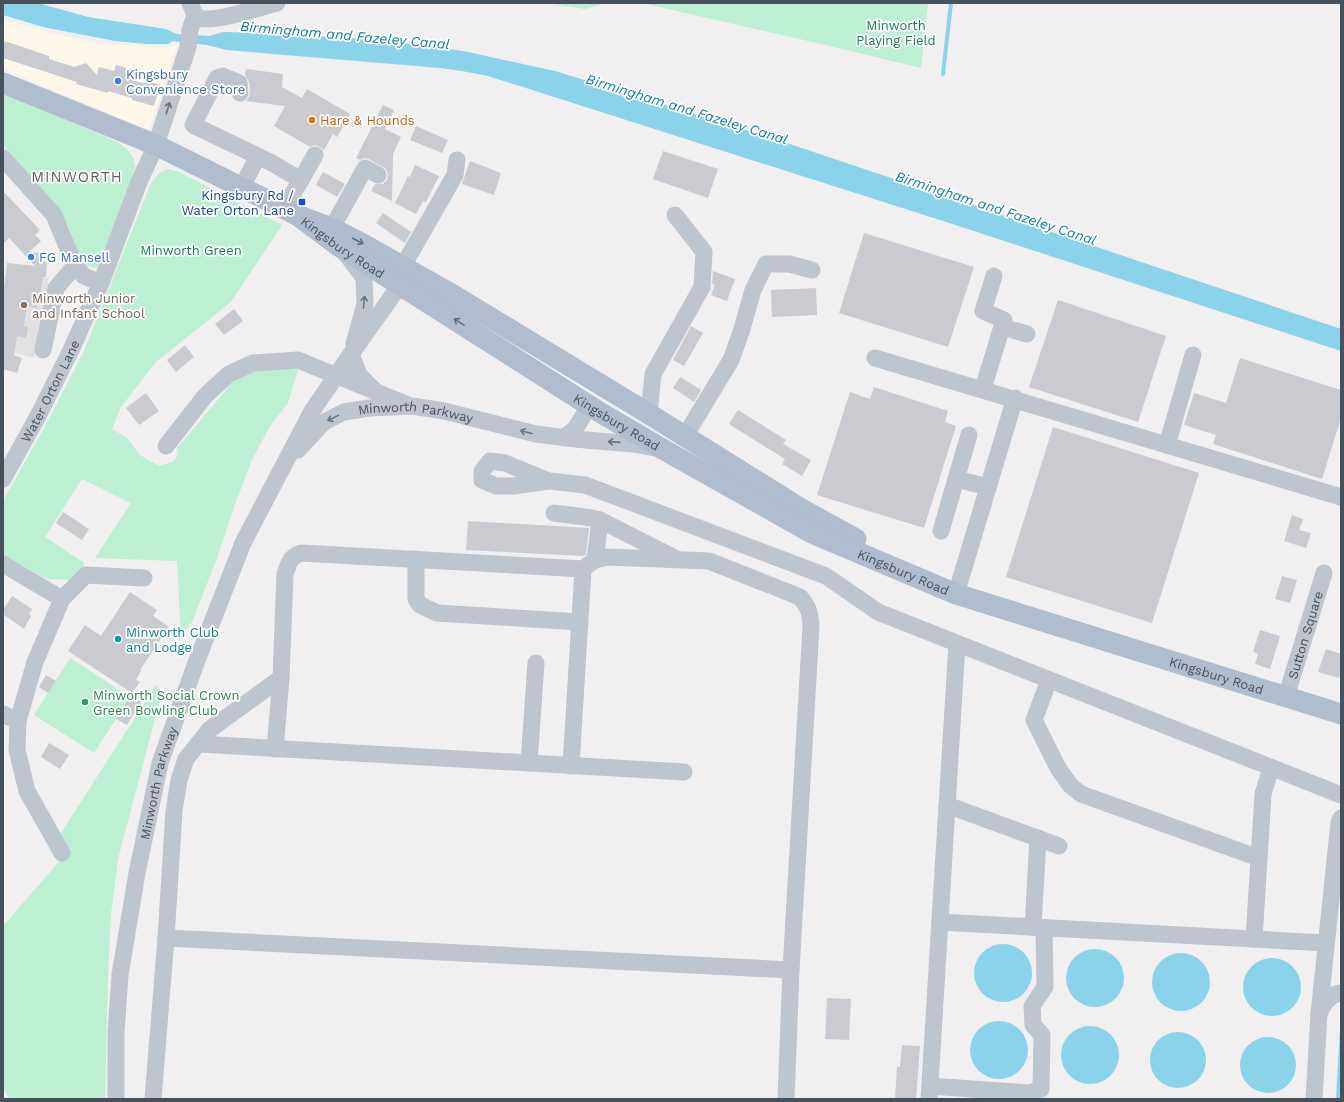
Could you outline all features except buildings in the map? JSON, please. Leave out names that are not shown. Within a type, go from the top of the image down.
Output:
[{"type":"main road","name":"Kingsbury Road","points":[[3,84],[156,145],[290,212],[332,228],[404,274],[590,405],[666,451],[812,533],[956,594],[1341,714]]},
{"type":"main road","name":"Kingsbury Road","points":[[290,212],[340,247],[404,274],[475,309],[685,436],[803,510],[956,594]]},
{"type":"main road","points":[[475,309],[503,337],[580,386],[587,394],[590,405]]},
{"type":"main road","points":[[615,420],[649,414],[645,425],[765,498],[812,533]]},
{"type":"street","points":[[192,16],[206,19],[236,15],[277,3]]},
{"type":"street","name":"Water Orton Lane","points":[[3,479],[38,416],[71,350],[101,283],[139,182],[156,145],[188,47],[192,16]]},
{"type":"street","points":[[240,93],[239,83],[224,76],[217,78],[193,125],[258,156],[301,180]]},
{"type":"street","points":[[290,212],[301,180],[315,155]]},
{"type":"street","points":[[242,187],[258,156]]},
{"type":"street","points":[[3,158],[54,215],[75,266],[84,276],[101,283]]},
{"type":"street","name":"Minworth Parkway","points":[[116,1099],[116,1033],[120,975],[137,873],[160,763],[196,663],[243,543],[312,411],[385,307],[404,274],[455,175],[457,160]]},
{"type":"street","points":[[332,228],[365,168],[378,175]]},
{"type":"street","points":[[649,414],[653,374],[702,287],[704,252],[675,214]]},
{"type":"street","name":"Minworth Parkway","points":[[340,247],[364,278],[365,304],[351,354]]},
{"type":"street","points":[[685,436],[731,360],[753,290],[766,264],[789,264],[812,270]]},
{"type":"street","name":"Water Orton Lane","points":[[43,350],[56,288],[75,266]]},
{"type":"street","points":[[983,389],[1004,320],[983,311],[994,276]]},
{"type":"street","points":[[1002,327],[1027,334]]},
{"type":"street","points":[[351,354],[359,375],[376,392]]},
{"type":"street","points":[[1167,445],[1193,355]]},
{"type":"street","points":[[875,358],[1015,398],[1341,497]]},
{"type":"street","points":[[166,446],[205,396],[229,374],[253,363],[298,360],[412,406]]},
{"type":"street","points":[[956,594],[1015,398]]},
{"type":"street","points":[[565,437],[574,430],[590,405]]},
{"type":"street","name":"Minworth Parkway","points":[[284,464],[324,422],[344,412],[369,408],[412,406],[444,411],[536,434],[633,444],[666,451]]},
{"type":"street","points":[[941,531],[969,435]]},
{"type":"street","points":[[956,479],[988,487]]},
{"type":"street","points":[[549,481],[585,485],[826,576],[878,612],[1341,795]]},
{"type":"street","points":[[554,513],[600,520],[680,560]]},
{"type":"street","points":[[571,766],[580,622],[589,564],[600,520]]},
{"type":"street","points":[[276,749],[281,678],[285,574],[294,555],[301,553],[416,559],[589,564],[608,557],[709,562],[800,597],[807,605],[810,613],[811,626],[791,970],[786,1099]]},
{"type":"street","points":[[416,559],[416,599],[420,605],[437,613],[580,622]]},
{"type":"street","points":[[3,564],[62,599]]},
{"type":"street","name":"Sutton Square","points":[[1286,697],[1324,573]]},
{"type":"street","points":[[62,853],[27,791],[11,718],[62,599],[86,575],[144,578]]},
{"type":"street","points":[[957,644],[929,1093],[1041,1094],[1042,1035],[1032,1026],[1032,1006],[1045,988],[1038,927],[1038,838]]},
{"type":"street","points":[[530,763],[536,663]]},
{"type":"street","points":[[153,1099],[166,938],[174,811],[179,780],[186,759],[209,730],[281,678]]},
{"type":"street","points":[[1049,680],[1034,720],[1058,768],[1070,785],[1081,794],[1259,858]]},
{"type":"street","points":[[199,744],[684,772]]},
{"type":"street","points":[[1254,939],[1263,794],[1271,768]]},
{"type":"street","points":[[947,805],[1059,846]]},
{"type":"street","points":[[1314,1099],[1319,1014],[1339,823],[1341,818]]},
{"type":"street","points":[[940,922],[1326,943]]},
{"type":"street","points":[[166,938],[791,970]]},
{"type":"street","points":[[1319,1014],[1323,1005],[1330,997],[1341,993]]},
{"type":"shaded area","points":[[3,20],[94,43],[170,47],[178,43],[149,130],[3,69]]},
{"type":"shaded area","name":"Minworth Junior and Infant School","points":[[3,273],[46,278],[49,277],[42,332],[34,358],[3,350]]},
{"type":"green space","points":[[548,3],[605,3],[585,9]]},
{"type":"green space","name":"Minworth Playing Field","points":[[642,3],[928,3],[921,68],[830,46]]},
{"type":"green space","points":[[3,92],[119,143],[132,156],[135,163],[135,168],[101,267],[93,268],[82,264],[68,225],[58,209],[3,145]]},
{"type":"green space","name":"Minworth Green","points":[[169,169],[179,172],[282,225],[231,302],[156,362],[121,407],[112,429],[126,437],[140,455],[159,466],[173,462],[178,455],[177,448],[238,376],[249,369],[286,366],[298,370],[288,403],[270,426],[252,460],[235,504],[217,558],[192,622],[181,635],[177,561],[95,558],[131,503],[82,479],[45,537],[84,563],[83,572],[75,580],[47,579],[3,555],[3,501],[48,421],[84,351],[151,183],[159,173]]},
{"type":"green space","name":"Minworth Social Crown Green Bowling Club","points":[[70,658],[130,697],[94,753],[34,715]]},
{"type":"green space","points":[[156,685],[162,692],[118,859],[111,914],[105,1099],[10,1099],[3,1089],[3,926],[70,849],[59,836]]},
{"type":"water","points":[[3,3],[38,3],[88,17],[166,29],[176,34],[210,36],[223,32],[266,33],[349,38],[425,45],[468,52],[555,71],[763,135],[1341,329],[1341,351],[937,219],[488,76],[440,68],[227,50],[207,45],[173,41],[168,44],[146,44],[115,41],[43,27],[3,15]]},
{"type":"water","points":[[1003,944],[1019,949],[1027,957],[1032,973],[1027,989],[1019,997],[1003,1002],[987,997],[979,989],[974,973],[979,957],[987,949]]},
{"type":"water","points":[[1095,949],[1111,954],[1119,962],[1124,978],[1119,994],[1111,1002],[1095,1007],[1079,1002],[1071,994],[1066,978],[1071,962],[1079,954]]},
{"type":"water","points":[[1181,953],[1197,958],[1205,966],[1210,982],[1205,998],[1197,1006],[1181,1011],[1165,1006],[1157,998],[1152,982],[1157,966],[1165,958]]},
{"type":"water","points":[[1272,958],[1288,963],[1296,971],[1301,987],[1296,1003],[1288,1011],[1272,1016],[1256,1011],[1248,1003],[1243,987],[1248,971],[1256,963]]},
{"type":"water","points":[[1341,1011],[1341,1099],[1336,1099]]},
{"type":"water","points":[[999,1021],[1015,1026],[1023,1034],[1028,1050],[1023,1066],[1015,1074],[999,1079],[983,1074],[975,1066],[970,1050],[975,1034],[983,1026]]},
{"type":"water","points":[[1090,1026],[1106,1031],[1114,1039],[1119,1055],[1114,1071],[1106,1079],[1090,1084],[1074,1079],[1066,1071],[1061,1055],[1066,1039],[1074,1031]]},
{"type":"water","points":[[1172,1032],[1184,1032],[1194,1036],[1202,1044],[1206,1054],[1206,1066],[1202,1076],[1194,1084],[1184,1088],[1172,1088],[1162,1084],[1154,1076],[1150,1066],[1150,1054],[1154,1044],[1162,1036]]},
{"type":"water","points":[[1262,1037],[1274,1037],[1284,1041],[1292,1049],[1296,1059],[1296,1071],[1292,1081],[1284,1089],[1274,1093],[1262,1093],[1252,1089],[1244,1081],[1240,1071],[1240,1059],[1244,1049],[1252,1041]]},
{"type":"waterway","points":[[943,74],[951,3]]},
{"type":"place","name":"Kingsbury Convenience Store","points":[[118,81]]},
{"type":"place","name":"Hare & Hounds","points":[[312,120]]},
{"type":"place","name":"Kingsbury Rd / Water Orton Lane","points":[[302,202]]},
{"type":"place","name":"FG Mansell","points":[[31,257]]},
{"type":"place","name":"Minworth Junior and Infant School","points":[[24,305]]},
{"type":"place","name":"Minworth Club and Lodge","points":[[118,639]]},
{"type":"place","name":"Minworth Social Crown Green Bowling Club","points":[[85,702]]},
{"type":"district","name":"MINWORTH","points":[[77,177]]},
{"type":"water label","name":"Birmingham and Fazeley Canal","points":[[345,35]]},
{"type":"water label","name":"Birmingham and Fazeley Canal","points":[[687,109]]},
{"type":"water label","name":"Birmingham and Fazeley Canal","points":[[996,208]]}]
